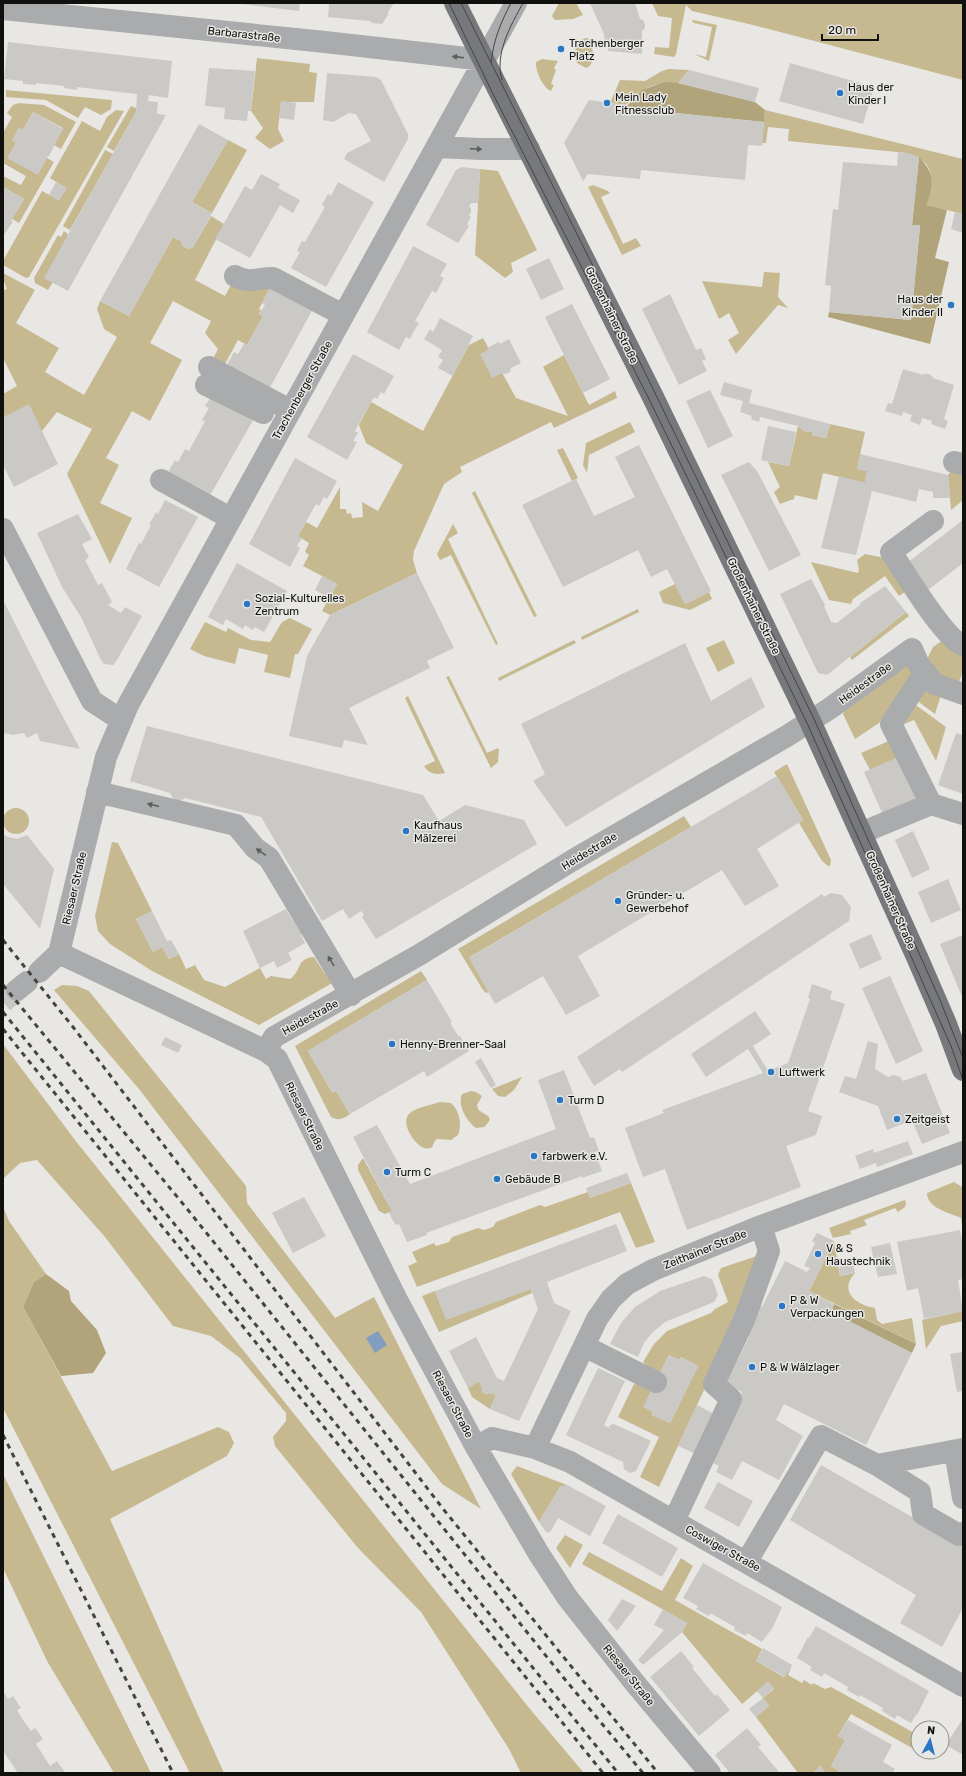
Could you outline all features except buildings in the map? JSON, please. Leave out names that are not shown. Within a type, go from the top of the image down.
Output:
[{"type":"main road","points":[[455,3],[529,149]]},
{"type":"main road","name":"Großenhainer Straße","points":[[529,149],[652,395],[810,721],[946,1024],[963,1070]]},
{"type":"street","points":[[484,60],[516,3]]},
{"type":"street","name":"Barbarastraße","points":[[3,9],[484,60]]},
{"type":"street","name":"Trachenberger Straße","points":[[121,720],[138,685],[484,60]]},
{"type":"street","points":[[437,147],[529,149]]},
{"type":"street","points":[[236,276],[246,282],[273,278],[343,315]]},
{"type":"street","points":[[208,376],[287,417]]},
{"type":"street","points":[[161,480],[230,518]]},
{"type":"street","points":[[933,521],[891,552],[943,627],[958,643],[963,645]]},
{"type":"street","points":[[3,529],[92,701],[121,720]]},
{"type":"street","name":"Heidestraße","points":[[266,1051],[274,1037],[351,995],[446,939],[573,860],[810,721],[912,649],[919,665],[925,672]]},
{"type":"street","points":[[931,804],[891,724],[925,672],[934,684],[963,694]]},
{"type":"street","name":"Riesaer Straße","points":[[121,720],[106,757],[59,953],[266,1051],[277,1059],[394,1293],[476,1447],[566,1597],[710,1773]]},
{"type":"street","points":[[97,792],[236,825],[255,848],[269,858],[351,995]]},
{"type":"street","points":[[861,833],[931,804],[963,814]]},
{"type":"street","points":[[28,981],[59,953]]},
{"type":"street","name":"Zeithainer Straße","points":[[535,1448],[597,1319],[611,1299],[627,1284],[653,1270],[761,1226],[963,1152]]},
{"type":"street","points":[[674,1521],[730,1399],[714,1384],[744,1320],[769,1251],[761,1226]]},
{"type":"street","points":[[584,1346],[656,1382]]},
{"type":"street","points":[[747,1562],[821,1436],[877,1465],[920,1492],[923,1514],[959,1535],[963,1533]]},
{"type":"street","name":"Coswiger Straße","points":[[476,1447],[492,1438],[535,1448],[570,1462],[963,1686]]},
{"type":"street","points":[[877,1465],[959,1450],[963,1498]]},
{"type":"shaded area","points":[[559,3],[576,3],[583,15],[573,19],[555,20],[552,16]]},
{"type":"shaded area","points":[[652,3],[963,3],[963,80],[753,25],[692,11],[686,5],[676,54],[674,57],[654,54],[655,47],[669,48],[672,18],[658,16]]},
{"type":"shaded area","points":[[692,21],[717,25],[709,61],[694,54],[706,57],[712,27],[694,23]]},
{"type":"shaded area","points":[[587,38],[592,41],[593,59],[590,66],[586,68],[577,63],[575,52],[577,44],[583,39]]},
{"type":"shaded area","points":[[257,58],[310,64],[309,72],[317,73],[314,102],[281,102],[278,129],[284,141],[270,149],[255,138],[263,128],[251,111]]},
{"type":"shaded area","points":[[542,59],[558,61],[554,68],[556,70],[551,84],[554,85],[551,91],[542,83],[537,69],[536,62]]},
{"type":"shaded area","points":[[669,69],[689,70],[678,83],[661,83],[649,87],[638,94],[626,105],[610,103],[620,80],[645,81],[662,71]]},
{"type":"shaded area","points":[[664,82],[678,83],[755,102],[765,110],[764,122],[625,108],[642,90]]},
{"type":"shaded area","points":[[6,90],[112,100],[111,109],[101,115],[85,107],[78,118],[46,100],[6,97]]},
{"type":"shaded area","points":[[19,103],[44,105],[76,122],[61,149],[54,145],[63,128],[33,112],[23,130],[19,128],[12,140],[16,143],[8,158],[47,158],[54,162],[19,223],[12,219],[24,199],[3,187],[3,176],[21,185],[26,176],[3,163],[3,133],[12,117],[7,113],[13,105]]},
{"type":"shaded area","points":[[131,106],[136,108],[136,112],[114,151],[107,147]]},
{"type":"shaded area","points":[[116,110],[124,111],[29,277],[26,278],[3,265],[3,261],[42,191],[59,200],[66,188],[50,178],[82,121],[100,131],[107,117]]},
{"type":"shaded area","points":[[765,110],[963,159],[963,214],[927,205],[931,187],[928,167],[917,157],[907,153],[788,141],[789,129],[768,127],[766,143],[762,143]]},
{"type":"shaded area","points":[[228,140],[247,150],[212,213],[192,202]]},
{"type":"shaded area","points":[[105,150],[113,154],[70,230],[63,226]]},
{"type":"shaded area","points":[[919,157],[931,174],[932,179],[927,205],[947,210],[935,258],[949,262],[930,344],[828,317],[829,312],[911,320],[920,226],[912,225]]},
{"type":"shaded area","points":[[480,169],[498,171],[537,250],[511,263],[513,272],[505,278],[475,255]]},
{"type":"shaded area","points":[[593,185],[610,193],[601,197],[623,244],[636,238],[641,246],[622,255],[588,187]]},
{"type":"shaded area","points":[[211,216],[224,224],[195,280],[225,296],[233,281],[272,284],[259,309],[261,310],[259,314],[263,316],[247,345],[238,340],[220,373],[209,367],[218,349],[205,333],[211,321],[173,301],[150,343],[182,360],[150,421],[132,411],[106,458],[119,465],[100,503],[132,518],[110,564],[67,474],[92,429],[57,412],[42,431],[3,417],[3,394],[17,386],[3,358],[3,290],[7,289],[3,279],[3,273],[35,290],[16,323],[59,348],[45,372],[84,395],[117,337],[104,329],[97,309],[100,301],[129,316],[173,237],[181,241],[183,246],[189,249],[193,247]]},
{"type":"shaded area","points":[[64,231],[68,234],[53,282],[48,290],[35,283],[34,278],[58,235],[61,237]]},
{"type":"shaded area","points":[[764,272],[780,273],[778,297],[788,308],[778,305],[736,354],[728,340],[739,333],[729,313],[719,319],[702,281],[762,287]]},
{"type":"shaded area","points":[[483,338],[516,398],[568,416],[543,367],[564,355],[589,405],[615,391],[617,398],[554,428],[551,422],[460,467],[462,472],[444,484],[414,551],[413,560],[417,573],[330,615],[322,611],[337,584],[303,566],[309,555],[305,552],[309,543],[298,536],[306,522],[317,528],[340,487],[340,509],[346,509],[347,514],[351,513],[352,518],[363,517],[362,502],[378,511],[403,465],[366,443],[359,425],[371,402],[423,431],[469,345]]},
{"type":"shaded area","points":[[630,422],[635,432],[589,455],[587,473],[583,465],[586,443]]},
{"type":"shaded area","points":[[830,424],[865,432],[857,469],[867,471],[865,483],[823,473],[817,500],[795,495],[794,499],[780,504],[774,492],[780,487],[768,462],[789,466],[798,426],[804,431],[812,432],[812,435],[826,438]]},
{"type":"shaded area","points":[[563,448],[578,478],[572,481],[557,450]]},
{"type":"shaded area","points":[[953,469],[963,472],[963,500],[951,510],[948,475]]},
{"type":"shaded area","points":[[475,491],[537,616],[534,617],[472,493]]},
{"type":"shaded area","points":[[453,524],[458,533],[448,539],[498,644],[496,645],[451,555],[440,560],[437,554]]},
{"type":"shaded area","points":[[865,554],[885,558],[908,590],[899,596],[885,576],[853,599],[851,604],[829,600],[811,562],[858,573],[859,569],[857,560]]},
{"type":"shaded area","points":[[675,584],[685,604],[709,592],[712,599],[690,610],[663,603],[659,592]]},
{"type":"shaded area","points":[[638,609],[639,612],[582,640],[581,637]]},
{"type":"shaded area","points":[[906,612],[909,616],[852,660],[850,657]]},
{"type":"shaded area","points":[[290,618],[312,629],[298,654],[295,654],[290,678],[264,672],[268,655],[239,648],[235,664],[204,656],[190,649],[205,622],[226,632],[228,628],[251,640],[270,642],[282,622]]},
{"type":"shaded area","points":[[574,640],[576,643],[499,681],[498,678]]},
{"type":"shaded area","points":[[724,640],[735,663],[718,672],[706,648]]},
{"type":"shaded area","points":[[943,640],[963,653],[963,671],[958,685],[938,679],[927,659],[933,647]]},
{"type":"shaded area","points":[[907,665],[911,668],[912,673],[879,723],[855,739],[843,714],[845,709]]},
{"type":"shaded area","points":[[449,676],[487,753],[498,748],[499,750],[498,762],[491,768],[446,677]]},
{"type":"shaded area","points":[[926,688],[941,695],[935,714],[916,700]]},
{"type":"shaded area","points":[[408,696],[445,773],[433,773],[428,771],[424,766],[435,761],[405,698]]},
{"type":"shaded area","points":[[913,703],[946,727],[936,761],[914,720],[902,725]]},
{"type":"shaded area","points":[[891,740],[899,757],[870,770],[861,753]]},
{"type":"shaded area","points":[[787,764],[831,860],[830,866],[822,861],[799,823],[803,820],[774,772]]},
{"type":"shaded area","points":[[16,808],[26,811],[29,821],[26,831],[16,834],[6,831],[3,821],[6,811]]},
{"type":"shaded area","points":[[684,816],[691,827],[470,957],[489,992],[486,993],[483,990],[458,949]]},
{"type":"shaded area","points":[[112,842],[118,843],[152,911],[136,919],[153,952],[162,947],[169,959],[179,954],[186,969],[195,965],[204,980],[225,987],[260,968],[266,979],[271,976],[290,979],[294,976],[304,960],[314,957],[325,974],[331,974],[334,982],[259,1025],[152,971],[110,944],[98,931],[95,916]]},
{"type":"shaded area","points":[[421,971],[427,980],[308,1051],[332,1092],[336,1091],[350,1114],[341,1119],[331,1117],[295,1046]]},
{"type":"shaded area","points":[[62,985],[77,986],[89,991],[246,1186],[247,1203],[335,1318],[374,1297],[481,1509],[442,1484],[139,1089],[54,990]]},
{"type":"shaded area","points":[[3,1044],[75,1140],[530,1709],[584,1773],[521,1773],[509,1749],[421,1612],[358,1548],[275,1446],[273,1437],[286,1421],[286,1413],[240,1358],[211,1336],[173,1326],[105,1237],[37,1160],[20,1163],[4,1178],[3,1184]]},
{"type":"shaded area","points":[[522,1077],[514,1090],[505,1097],[498,1096],[492,1089]]},
{"type":"shaded area","points":[[471,1091],[482,1096],[477,1105],[478,1109],[489,1118],[488,1123],[484,1127],[476,1128],[466,1117],[462,1108],[462,1094]]},
{"type":"shaded area","points":[[440,1102],[451,1103],[454,1106],[460,1123],[458,1135],[451,1140],[437,1139],[432,1147],[427,1149],[417,1143],[408,1131],[406,1124],[407,1118],[410,1113],[416,1109]]},
{"type":"shaded area","points":[[363,1158],[392,1211],[385,1214],[379,1211],[358,1170],[358,1165]]},
{"type":"shaded area","points":[[954,1182],[962,1187],[962,1225],[961,1218],[945,1212],[931,1203],[927,1193]]},
{"type":"shaded area","points":[[631,1183],[655,1242],[636,1248],[620,1212],[417,1287],[408,1266],[417,1262],[412,1252],[434,1243],[436,1246],[449,1242],[452,1237],[478,1228],[484,1230],[493,1227],[496,1222],[540,1205],[545,1207],[588,1192],[590,1198]]},
{"type":"shaded area","points":[[905,1200],[905,1207],[898,1212],[895,1208],[864,1220],[867,1225],[850,1231],[851,1234],[833,1238],[829,1228]]},
{"type":"shaded area","points":[[3,1207],[9,1221],[46,1274],[34,1282],[23,1307],[112,1471],[218,1427],[229,1432],[234,1443],[227,1456],[110,1519],[224,1773],[190,1773],[3,1408]]},
{"type":"shaded area","points":[[834,1241],[840,1276],[855,1273],[848,1286],[849,1292],[852,1296],[856,1301],[875,1308],[877,1320],[882,1324],[912,1318],[916,1344],[809,1291]]},
{"type":"shaded area","points":[[760,1255],[742,1308],[659,1487],[640,1477],[659,1437],[618,1417],[634,1384],[653,1387],[644,1407],[653,1412],[652,1415],[670,1423],[698,1366],[681,1357],[679,1360],[669,1355],[658,1377],[643,1362],[654,1344],[667,1331],[711,1313],[728,1302],[718,1275],[721,1268]]},
{"type":"shaded area","points":[[46,1274],[69,1291],[71,1301],[97,1330],[106,1353],[93,1373],[61,1376],[23,1307],[34,1282]]},
{"type":"shaded area","points":[[531,1289],[532,1293],[439,1332],[422,1296],[435,1291],[446,1319]]},
{"type":"shaded area","points":[[834,1304],[916,1344],[912,1353],[831,1312]]},
{"type":"shaded area","points":[[963,1311],[963,1321],[941,1326],[926,1349],[922,1320]]},
{"type":"shaded area","points":[[479,1381],[482,1391],[485,1394],[490,1393],[496,1395],[490,1409],[472,1397],[468,1388]]},
{"type":"shaded area","points":[[517,1466],[567,1485],[560,1487],[539,1522],[511,1474]]},
{"type":"shaded area","points":[[3,1474],[151,1773],[114,1773],[47,1661],[3,1568]]},
{"type":"shaded area","points":[[565,1535],[583,1545],[570,1568],[556,1548]]},
{"type":"shaded area","points":[[589,1552],[662,1591],[681,1558],[693,1566],[675,1600],[762,1649],[756,1661],[784,1677],[792,1665],[788,1675],[802,1683],[804,1680],[812,1685],[813,1683],[825,1689],[831,1687],[910,1731],[910,1747],[851,1714],[838,1736],[845,1740],[831,1766],[839,1771],[838,1773],[826,1773],[820,1766],[813,1773],[798,1773],[756,1717],[769,1706],[763,1698],[774,1689],[768,1682],[742,1704],[682,1632],[687,1623],[582,1564]]},
{"type":"water","points":[[378,1331],[387,1345],[375,1353],[366,1338]]},
{"type":"tunnel","points":[[3,1002],[17,990]]},
{"type":"tram line","points":[[449,3],[494,96],[648,397],[807,723],[951,1046],[963,1080]]},
{"type":"tram line","points":[[461,3],[594,268],[814,719],[940,1000],[963,1058]]},
{"type":"tram line","points":[[491,62],[498,32],[511,3]]},
{"type":"tram line","points":[[502,80],[500,70],[502,50],[509,30],[523,3]]},
{"type":"railway","points":[[3,940],[73,1027],[444,1510],[658,1773]]},
{"type":"railway","points":[[3,985],[188,1210],[563,1677],[643,1773]]},
{"type":"railway","points":[[3,1012],[618,1773]]},
{"type":"railway","points":[[3,1029],[603,1773]]},
{"type":"railway","points":[[3,1435],[173,1773]]},
{"type":"place","name":"Trachenberger Platz","points":[[561,49]]},
{"type":"place","name":"Haus der Kinder I","points":[[840,93]]},
{"type":"place","name":"Mein Lady Fitnessclub","points":[[607,103]]},
{"type":"place","name":"Haus der Kinder II","points":[[951,305]]},
{"type":"place","name":"Sozial-Kulturelles Zentrum","points":[[247,604]]},
{"type":"place","name":"Kaufhaus Mälzerei","points":[[406,831]]},
{"type":"place","name":"Gründer- u. Gewerbehof","points":[[618,901]]},
{"type":"place","name":"Henny-Brenner-Saal","points":[[392,1044]]},
{"type":"place","name":"Luftwerk","points":[[771,1072]]},
{"type":"place","name":"Turm D","points":[[560,1100]]},
{"type":"place","name":"Zeitgeist","points":[[897,1119]]},
{"type":"place","name":"farbwerk e.V.","points":[[534,1156]]},
{"type":"place","name":"Turm C","points":[[387,1172]]},
{"type":"place","name":"Gebäude B","points":[[497,1179]]},
{"type":"place","name":"V & S Haustechnik","points":[[818,1254]]},
{"type":"place","name":"P & W Verpackungen","points":[[782,1306]]},
{"type":"place","name":"P & W Wälzlager","points":[[752,1367]]}]
